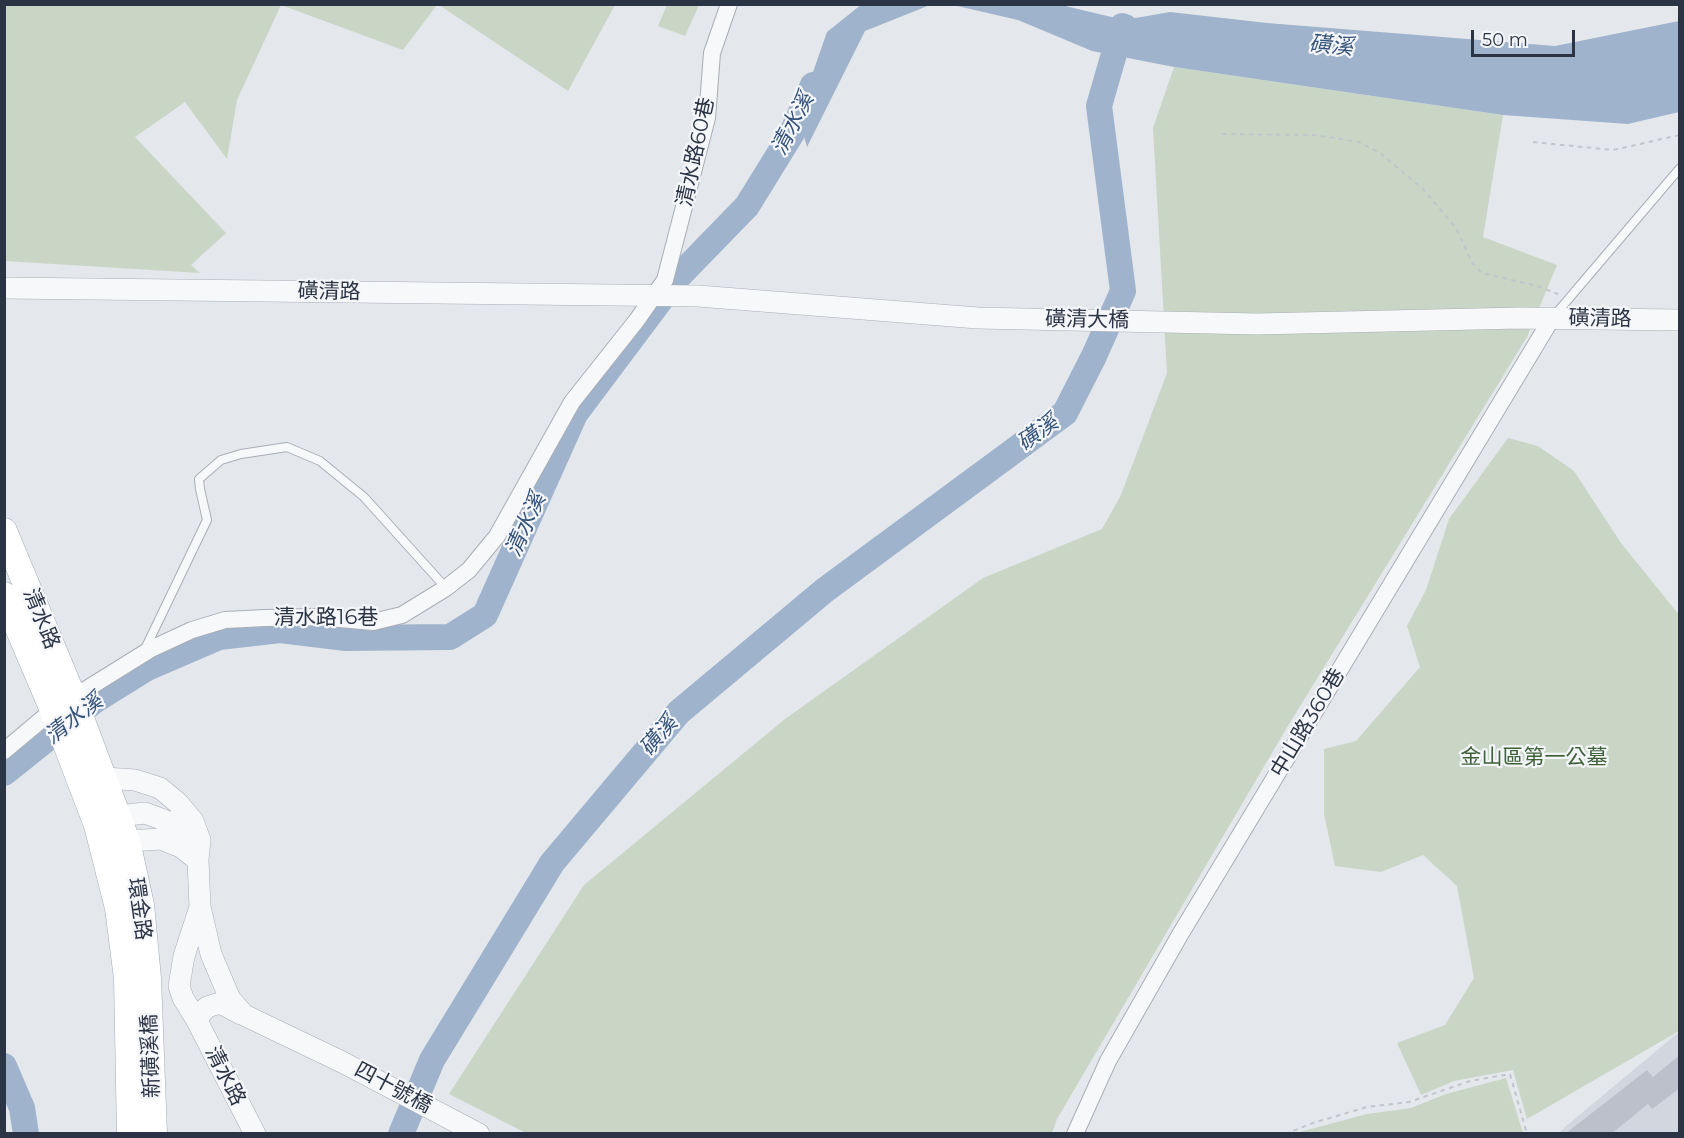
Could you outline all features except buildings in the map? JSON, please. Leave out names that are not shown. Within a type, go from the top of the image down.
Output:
[{"type":"main road","name":"清水路","points":[[4,531],[106,829],[127,841]]},
{"type":"main road","name":"清水路","points":[[4,595],[68,717],[105,778],[106,829]]},
{"type":"main road","name":"環金路","points":[[106,829],[118,908],[138,978]]},
{"type":"main road","name":"環金路","points":[[127,841],[141,904],[138,978]]},
{"type":"main road","name":"新磺溪橋","points":[[130,1134],[138,978]]},
{"type":"main road","name":"新磺溪橋","points":[[138,978],[154,1134]]},
{"type":"street","name":"清水路60巷","points":[[654,296],[665,280],[694,173],[707,118],[712,53],[729,4]]},
{"type":"street","name":"磺清路","points":[[4,288],[654,296]]},
{"type":"street","name":"磺清大橋","points":[[654,296],[698,296],[978,318],[1257,324],[1520,318]]},
{"type":"street","name":"清水路16巷","points":[[4,752],[68,717],[142,654],[192,630],[225,620],[318,617],[373,622],[402,615],[446,588],[469,570],[498,536],[572,402],[654,296]]},
{"type":"street","name":"磺清路","points":[[1520,318],[1680,320]]},
{"type":"street","name":"中山路360巷","points":[[1075,1134],[1108,1061],[1181,933],[1552,318]]},
{"type":"street","name":"清水路","points":[[105,778],[135,780],[160,788],[178,803],[193,821],[200,840],[198,860],[200,907],[216,965],[230,999],[244,1015]]},
{"type":"street","points":[[106,829],[145,813],[172,823],[185,837],[198,860]]},
{"type":"street","points":[[127,841],[161,839],[181,847],[198,860]]},
{"type":"street","name":"清水路","points":[[200,907],[184,956],[179,986],[183,998],[255,1134]]},
{"type":"street","name":"清水路","points":[[196,1019],[207,1007],[220,1003],[342,1062]]},
{"type":"street","name":"四十號橋","points":[[342,1062],[479,1134]]},
{"type":"lane","points":[[1552,318],[1680,168]]},
{"type":"lane","points":[[142,654],[207,520],[199,479],[221,460],[241,454],[287,447],[320,461],[364,497],[446,588]]},
{"type":"path","points":[[1222,134],[1315,135],[1359,142],[1380,153],[1423,189],[1456,228],[1473,264],[1482,273],[1537,286],[1569,298]]},
{"type":"path","points":[[1533,142],[1613,150],[1640,146],[1680,135]]},
{"type":"path","points":[[1285,1134],[1313,1122],[1367,1107],[1409,1102],[1470,1081],[1510,1074],[1527,1134]]},
{"type":"shaded area","points":[[1679,1032],[1679,1133],[1558,1134],[1566,1126]]},
{"type":"green space","points":[[5,4],[437,5],[403,50],[281,5],[237,100],[227,159],[185,102],[135,137],[226,233],[191,265],[200,273],[5,261]]},
{"type":"green space","points":[[439,5],[615,5],[568,91]]},
{"type":"green space","points":[[667,5],[699,5],[685,36],[658,26]]},
{"type":"green space","points":[[1174,67],[1503,115],[1483,237],[1557,265],[1527,337],[1286,729],[1057,1119],[1052,1133],[526,1133],[449,1094],[584,885],[785,719],[983,578],[1102,529],[1121,495],[1167,373],[1153,128]]},
{"type":"green space","name":"金山區第一公墓","points":[[1508,438],[1538,446],[1574,471],[1621,543],[1680,616],[1679,1031],[1527,1119],[1513,1070],[1454,1081],[1421,1095],[1397,1043],[1445,1025],[1474,978],[1457,886],[1423,855],[1381,872],[1335,866],[1324,814],[1324,749],[1356,741],[1420,667],[1407,626],[1426,590],[1449,519]]},
{"type":"green space","points":[[1506,1078],[1523,1133],[1296,1133],[1367,1114],[1411,1108],[1446,1094]]},
{"type":"water","points":[[862,4],[930,5],[865,31],[807,147],[798,115],[827,32]]},
{"type":"water","points":[[953,5],[1061,5],[1124,20],[1170,12],[1267,23],[1555,46],[1679,21],[1679,112],[1628,124],[1503,115],[1174,67],[1092,51],[1018,20]]},
{"type":"waterway","name":"磺溪","points":[[401,1134],[432,1060],[552,863],[679,712],[825,590],[1065,413],[1123,291],[1099,106],[1122,26],[1125,27]]},
{"type":"waterway","name":"清水溪","points":[[4,773],[94,701],[147,668],[219,637],[280,630],[346,638],[450,637],[485,615],[575,414],[677,278],[747,206],[792,133],[813,85]]},
{"type":"waterway","name":"清水溪","points":[[4,1066],[22,1108],[26,1134]]}]
